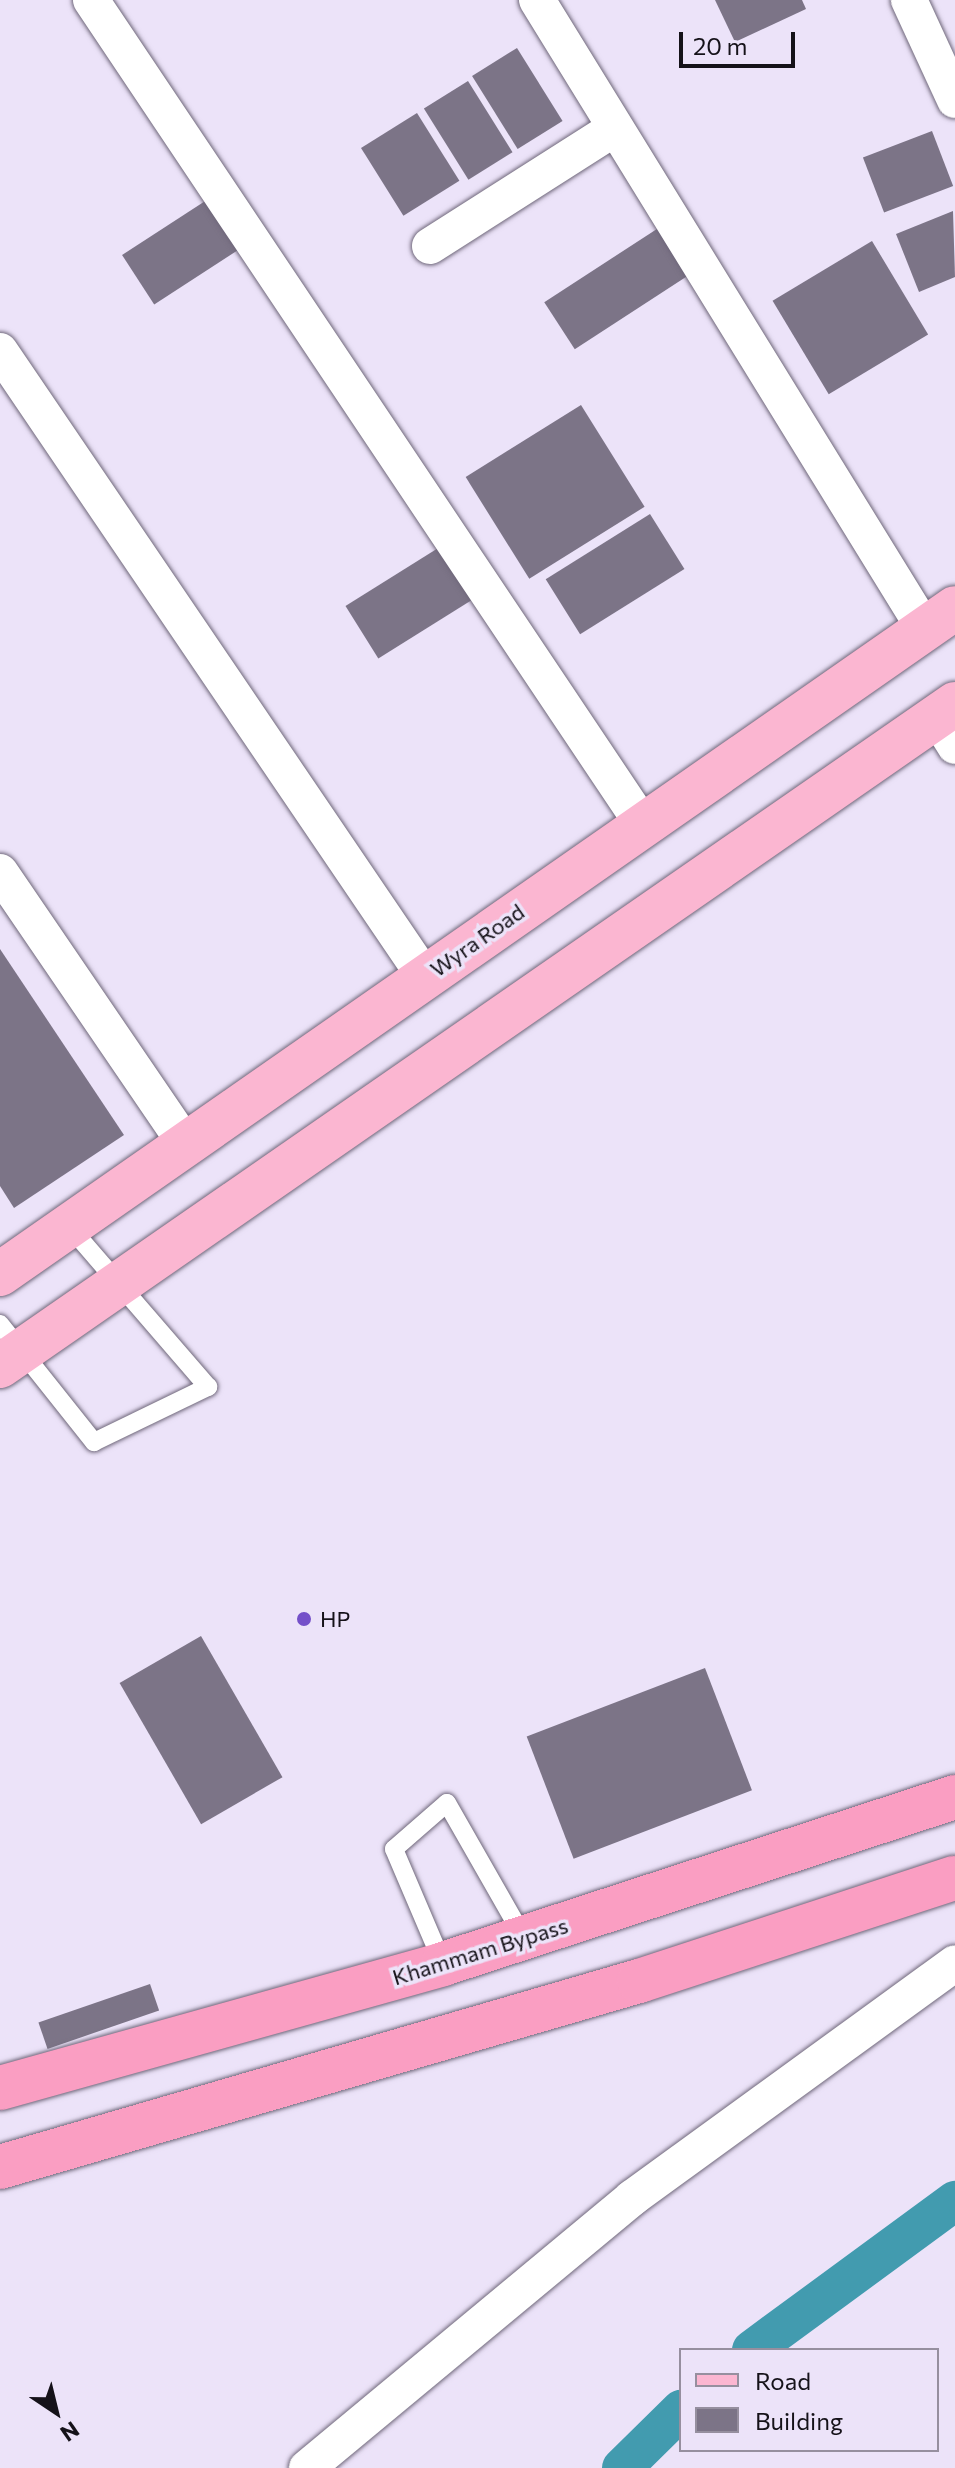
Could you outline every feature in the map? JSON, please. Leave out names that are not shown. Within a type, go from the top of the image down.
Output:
[{"type":"highway","name":"Khammam Bypass","points":[[0,2088],[443,1964],[955,1797]]},
{"type":"highway","points":[[0,2167],[639,1981],[955,1878]]},
{"type":"main road","name":"Wyra Road","points":[[0,1274],[939,618]]},
{"type":"main road","points":[[8,1347],[116,1287],[949,722]]},
{"type":"street","points":[[91,0],[643,825]]},
{"type":"street","points":[[537,0],[614,129],[939,618]]},
{"type":"street","points":[[909,0],[955,100]]},
{"type":"street","points":[[430,246],[614,129]]},
{"type":"street","points":[[0,351],[425,977]]},
{"type":"street","points":[[0,872],[186,1145]]},
{"type":"street","points":[[307,2468],[632,2198],[955,1963]]},
{"type":"lane","points":[[8,1347],[94,1442],[208,1387],[116,1287],[69,1226]]},
{"type":"lane","points":[[443,1964],[394,1849],[447,1803],[524,1938]]},
{"type":"building","points":[[715,0],[802,0],[806,9],[735,42]]},
{"type":"building","points":[[517,48],[563,121],[518,149],[472,76]]},
{"type":"building","points":[[468,81],[513,152],[468,180],[424,109]]},
{"type":"building","points":[[417,113],[459,181],[403,216],[361,148]]},
{"type":"building","points":[[932,131],[953,186],[884,213],[863,158]]},
{"type":"building","points":[[216,194],[248,243],[154,304],[122,255]]},
{"type":"building","points":[[953,211],[955,277],[919,292],[896,234]]},
{"type":"building","points":[[660,227],[690,274],[575,349],[544,302]]},
{"type":"building","points":[[872,241],[928,334],[829,394],[773,301]]},
{"type":"building","points":[[581,405],[645,507],[529,579],[466,477]]},
{"type":"building","points":[[650,514],[684,569],[580,634],[546,579]]},
{"type":"building","points":[[443,545],[476,598],[378,659],[345,606]]},
{"type":"building","points":[[0,949],[124,1135],[14,1208],[0,1186]]},
{"type":"building","points":[[201,1636],[282,1777],[201,1824],[120,1683]]},
{"type":"building","points":[[705,1668],[752,1790],[574,1859],[527,1736]]},
{"type":"building","points":[[150,1984],[159,2010],[48,2049],[38,2022]]},
{"type":"waterway","points":[[755,2348],[955,2201]]},
{"type":"waterway","points":[[622,2468],[679,2412]]},
{"type":"place","name":"HP","points":[[304,1619]]}]
